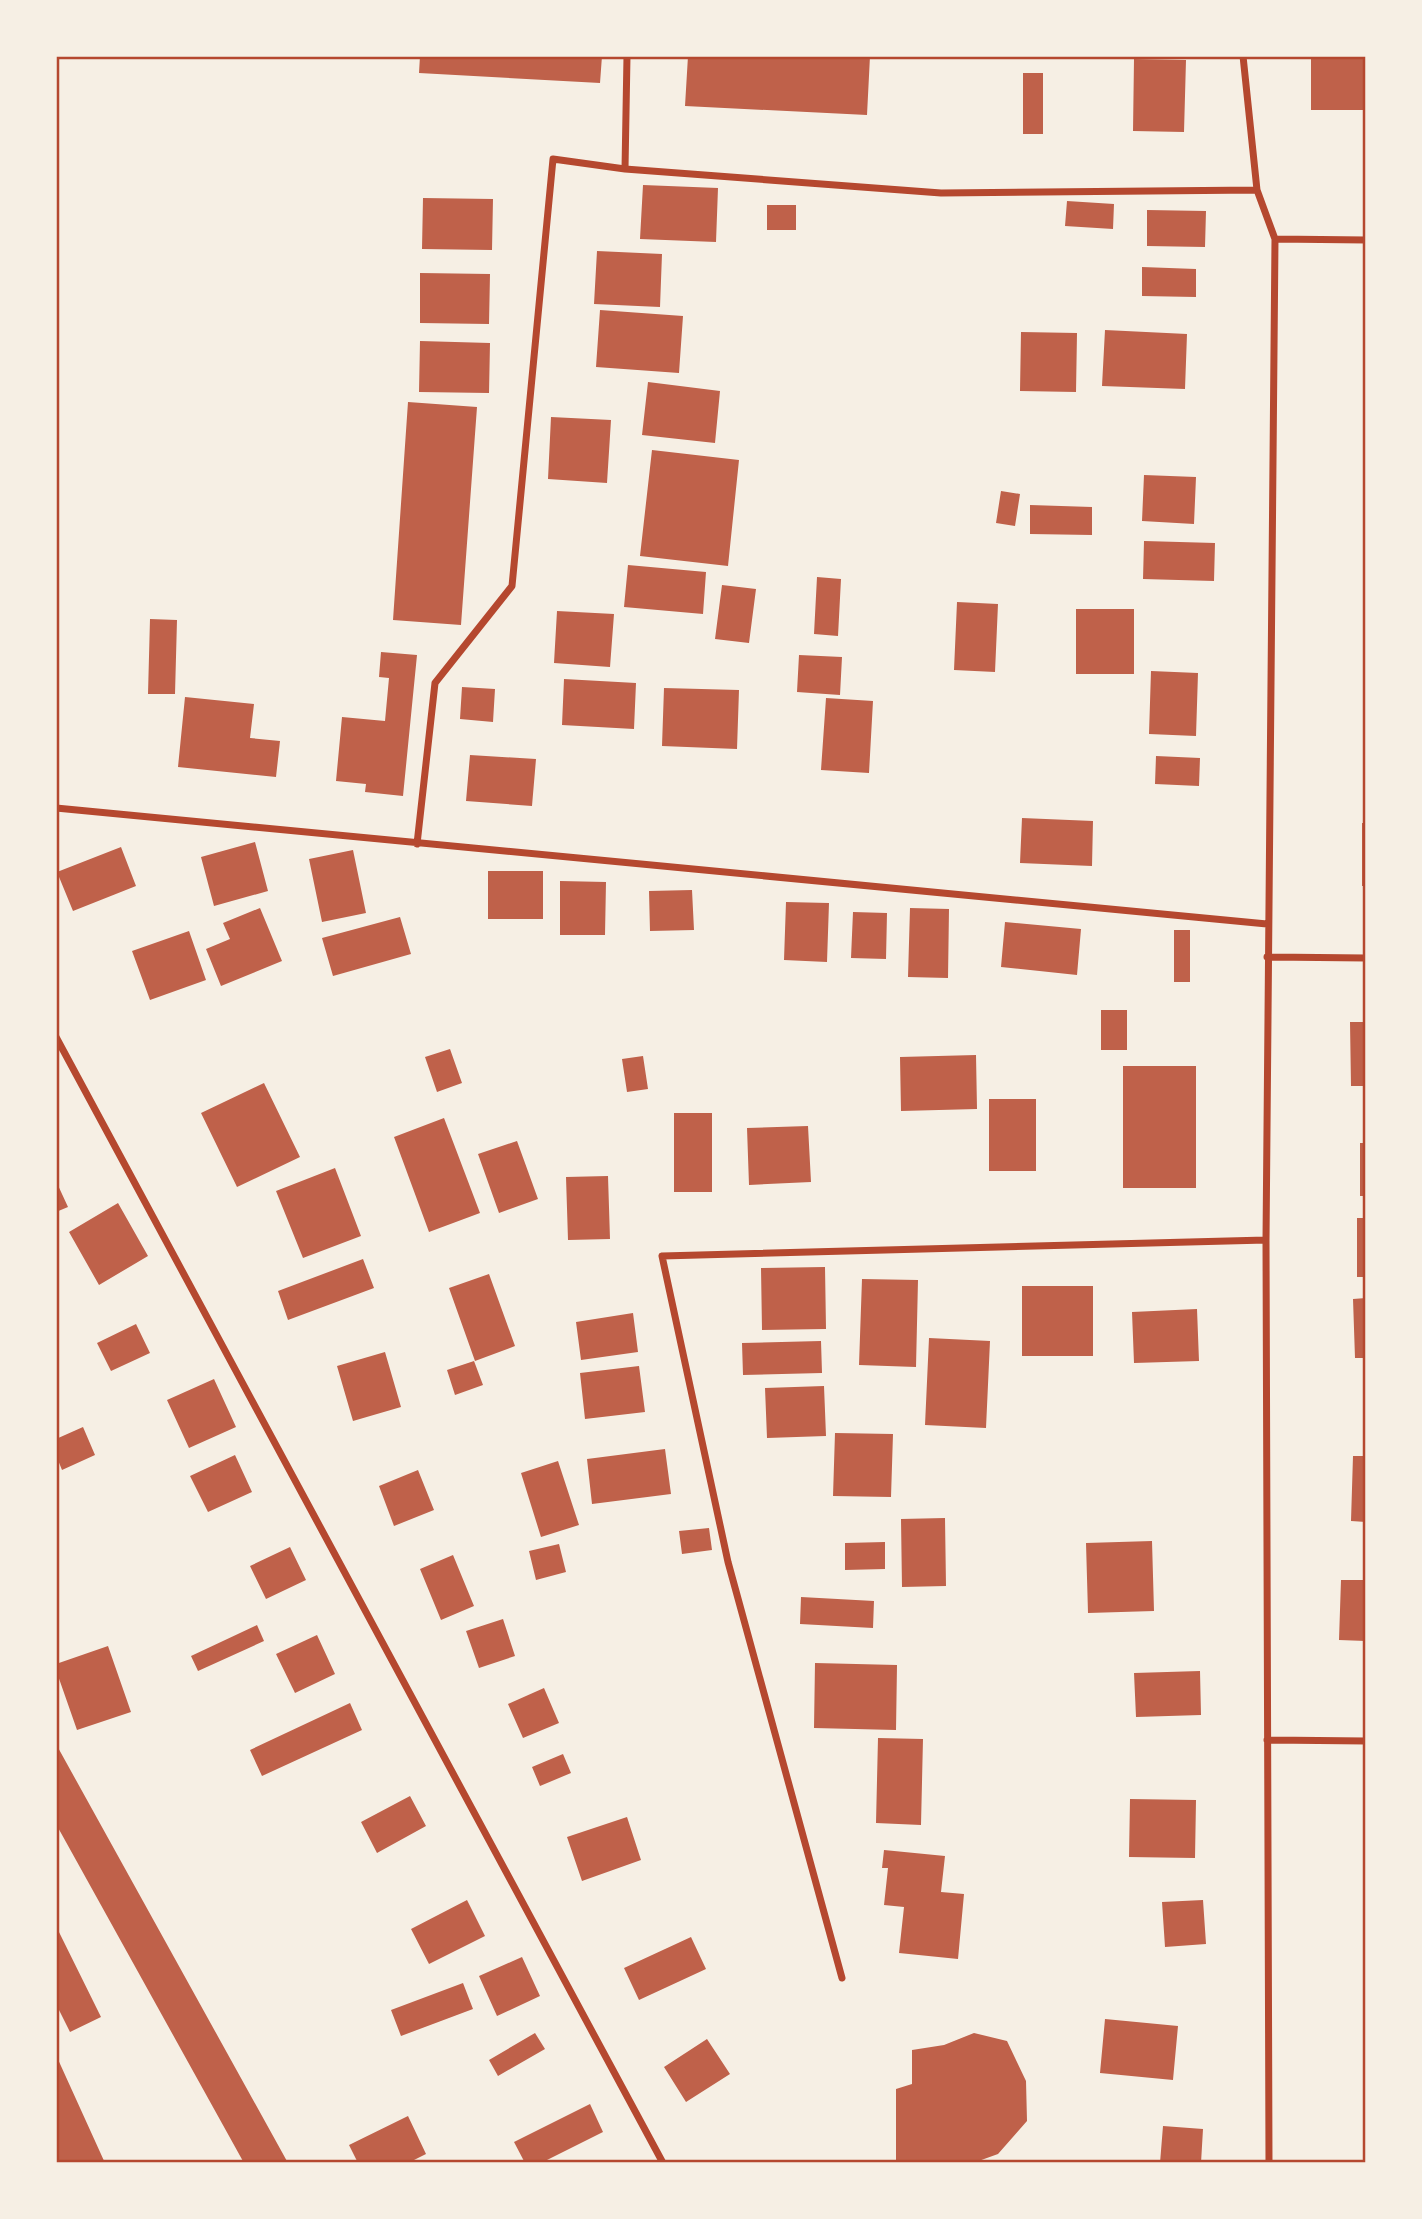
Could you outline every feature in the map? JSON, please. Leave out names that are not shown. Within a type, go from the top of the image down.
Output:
[{"type":"street","points":[[625,169],[627,56]]},
{"type":"street","points":[[1242,56],[1257,190],[1275,239],[1266,1240],[1269,2163]]},
{"type":"street","points":[[417,844],[435,683],[512,586],[552,159],[625,169],[941,193],[1257,190]]},
{"type":"street","points":[[1275,239],[1366,240]]},
{"type":"street","points":[[56,808],[1267,924]]},
{"type":"street","points":[[1267,957],[1366,958]]},
{"type":"street","points":[[56,1037],[663,2163]]},
{"type":"street","points":[[842,1978],[728,1562],[662,1255],[1266,1240]]},
{"type":"street","points":[[1267,1740],[1366,1741]]},
{"type":"building","points":[[420,56],[602,56],[600,83],[419,73]]},
{"type":"building","points":[[688,56],[870,56],[867,115],[685,106]]},
{"type":"building","points":[[1311,56],[1366,56],[1366,110],[1311,110]]},
{"type":"building","points":[[1134,59],[1186,60],[1184,132],[1133,131]]},
{"type":"building","points":[[1023,73],[1043,73],[1043,134],[1023,134]]},
{"type":"building","points":[[643,185],[718,188],[716,242],[640,239]]},
{"type":"building","points":[[423,198],[493,199],[492,250],[422,249]]},
{"type":"building","points":[[1067,201],[1114,204],[1113,229],[1065,226]]},
{"type":"building","points":[[767,205],[796,205],[796,230],[767,230]]},
{"type":"building","points":[[1147,210],[1206,211],[1205,247],[1147,246]]},
{"type":"building","points":[[597,251],[662,254],[660,307],[594,304]]},
{"type":"building","points":[[1142,267],[1196,269],[1196,297],[1142,296]]},
{"type":"building","points":[[420,273],[490,274],[489,324],[420,323]]},
{"type":"building","points":[[600,310],[683,316],[679,373],[596,367]]},
{"type":"building","points":[[1105,330],[1187,334],[1185,389],[1102,386]]},
{"type":"building","points":[[1021,332],[1077,333],[1076,392],[1020,391]]},
{"type":"building","points":[[420,341],[490,343],[489,393],[419,392]]},
{"type":"building","points":[[648,382],[720,391],[715,443],[642,435]]},
{"type":"building","points":[[408,402],[477,407],[461,625],[393,620]]},
{"type":"building","points":[[551,417],[611,420],[607,483],[548,479]]},
{"type":"building","points":[[652,450],[739,460],[728,566],[640,556]]},
{"type":"building","points":[[1144,475],[1196,477],[1194,524],[1142,521]]},
{"type":"building","points":[[1001,491],[1020,494],[1015,526],[996,523]]},
{"type":"building","points":[[1030,505],[1092,507],[1092,535],[1030,534]]},
{"type":"building","points":[[1144,541],[1215,543],[1214,581],[1143,579]]},
{"type":"building","points":[[628,565],[706,572],[703,614],[624,607]]},
{"type":"building","points":[[817,577],[841,579],[838,636],[814,634]]},
{"type":"building","points":[[722,585],[756,589],[749,643],[715,639]]},
{"type":"building","points":[[957,602],[998,604],[995,672],[954,670]]},
{"type":"building","points":[[1076,609],[1134,609],[1134,674],[1076,674]]},
{"type":"building","points":[[557,611],[614,614],[610,667],[554,663]]},
{"type":"building","points":[[150,619],[177,620],[175,694],[148,694]]},
{"type":"building","points":[[56,625],[59,626],[58,706],[56,706]]},
{"type":"building","points":[[381,652],[417,655],[403,796],[365,792],[366,784],[336,781],[342,717],[385,721],[389,678],[379,677]]},
{"type":"building","points":[[799,655],[842,657],[840,695],[797,692]]},
{"type":"building","points":[[1151,671],[1198,673],[1196,736],[1149,734]]},
{"type":"building","points":[[564,679],[636,683],[634,729],[562,725]]},
{"type":"building","points":[[462,687],[495,689],[493,722],[460,719]]},
{"type":"building","points":[[664,688],[739,690],[737,749],[662,746]]},
{"type":"building","points":[[185,697],[254,704],[250,738],[280,741],[276,777],[178,767]]},
{"type":"building","points":[[826,698],[873,701],[869,773],[821,770]]},
{"type":"building","points":[[470,755],[536,759],[532,806],[466,801]]},
{"type":"building","points":[[1156,756],[1200,758],[1199,786],[1155,784]]},
{"type":"building","points":[[1022,818],[1093,821],[1092,866],[1020,863]]},
{"type":"building","points":[[1362,823],[1366,823],[1366,886],[1362,886]]},
{"type":"building","points":[[255,842],[268,891],[214,906],[201,857]]},
{"type":"building","points":[[121,847],[136,886],[73,911],[57,872]]},
{"type":"building","points":[[353,850],[366,913],[322,922],[309,859]]},
{"type":"building","points":[[488,871],[543,871],[543,919],[488,919]]},
{"type":"building","points":[[560,881],[606,882],[605,935],[560,935]]},
{"type":"building","points":[[692,890],[694,930],[650,931],[649,891]]},
{"type":"building","points":[[786,902],[829,903],[827,962],[784,960]]},
{"type":"building","points":[[260,908],[282,961],[221,986],[206,949],[230,939],[223,923]]},
{"type":"building","points":[[910,908],[949,909],[948,978],[908,977]]},
{"type":"building","points":[[853,912],[887,913],[886,959],[851,958]]},
{"type":"building","points":[[400,917],[411,954],[333,976],[322,938]]},
{"type":"building","points":[[1005,922],[1081,929],[1077,975],[1001,967]]},
{"type":"building","points":[[1174,930],[1190,930],[1190,982],[1174,982]]},
{"type":"building","points":[[189,931],[206,980],[150,1000],[132,951]]},
{"type":"building","points":[[1101,1010],[1127,1010],[1127,1050],[1101,1050]]},
{"type":"building","points":[[1350,1022],[1366,1022],[1366,1086],[1351,1086]]},
{"type":"building","points":[[450,1049],[462,1083],[437,1092],[425,1057]]},
{"type":"building","points":[[976,1055],[977,1109],[901,1111],[900,1057]]},
{"type":"building","points":[[643,1056],[648,1089],[627,1092],[622,1059]]},
{"type":"building","points":[[1123,1066],[1196,1066],[1196,1188],[1123,1188]]},
{"type":"building","points":[[264,1083],[300,1157],[237,1187],[201,1113]]},
{"type":"building","points":[[989,1099],[1036,1099],[1036,1171],[989,1171]]},
{"type":"building","points":[[674,1113],[712,1113],[712,1192],[674,1192]]},
{"type":"building","points":[[444,1118],[480,1213],[429,1232],[394,1137]]},
{"type":"building","points":[[808,1126],[811,1182],[749,1185],[747,1128]]},
{"type":"building","points":[[517,1141],[538,1199],[499,1213],[478,1154]]},
{"type":"building","points":[[1360,1143],[1366,1143],[1366,1196],[1360,1196]]},
{"type":"building","points":[[335,1168],[361,1236],[303,1258],[276,1191]]},
{"type":"building","points":[[608,1176],[610,1239],[568,1240],[566,1177]]},
{"type":"building","points":[[56,1181],[68,1207],[56,1212]]},
{"type":"building","points":[[118,1203],[148,1256],[99,1285],[69,1232]]},
{"type":"building","points":[[1357,1218],[1366,1218],[1366,1277],[1357,1277]]},
{"type":"building","points":[[363,1259],[374,1288],[288,1320],[278,1291]]},
{"type":"building","points":[[825,1267],[826,1329],[762,1330],[761,1268]]},
{"type":"building","points":[[489,1274],[515,1346],[475,1361],[449,1288]]},
{"type":"building","points":[[862,1279],[918,1280],[916,1367],[859,1365]]},
{"type":"building","points":[[1022,1286],[1093,1286],[1093,1356],[1022,1356]]},
{"type":"building","points":[[1366,1298],[1366,1358],[1355,1358],[1353,1299]]},
{"type":"building","points":[[1197,1309],[1199,1361],[1134,1363],[1132,1312]]},
{"type":"building","points":[[633,1313],[638,1352],[581,1360],[576,1322]]},
{"type":"building","points":[[136,1324],[150,1353],[111,1371],[97,1343]]},
{"type":"building","points":[[929,1338],[990,1341],[986,1428],[925,1425]]},
{"type":"building","points":[[821,1341],[822,1373],[743,1375],[742,1343]]},
{"type":"building","points":[[385,1352],[401,1407],[353,1421],[337,1366]]},
{"type":"building","points":[[474,1361],[483,1385],[455,1395],[447,1370]]},
{"type":"building","points":[[639,1366],[645,1412],[585,1419],[580,1373]]},
{"type":"building","points":[[214,1379],[236,1427],[189,1448],[167,1400]]},
{"type":"building","points":[[824,1386],[826,1436],[767,1438],[765,1388]]},
{"type":"building","points":[[83,1427],[95,1455],[62,1470],[56,1455],[56,1439]]},
{"type":"building","points":[[835,1433],[893,1434],[891,1497],[833,1496]]},
{"type":"building","points":[[665,1449],[671,1494],[592,1504],[587,1459]]},
{"type":"building","points":[[235,1455],[252,1492],[208,1512],[190,1476]]},
{"type":"building","points":[[1353,1456],[1366,1456],[1366,1522],[1351,1521]]},
{"type":"building","points":[[558,1461],[579,1525],[541,1537],[521,1473]]},
{"type":"building","points":[[418,1470],[434,1510],[394,1526],[379,1486]]},
{"type":"building","points":[[945,1518],[946,1586],[902,1587],[901,1519]]},
{"type":"building","points":[[709,1528],[712,1550],[682,1554],[679,1531]]},
{"type":"building","points":[[1152,1541],[1154,1611],[1088,1613],[1086,1543]]},
{"type":"building","points":[[885,1542],[885,1569],[845,1570],[845,1543]]},
{"type":"building","points":[[559,1544],[566,1572],[536,1580],[529,1551]]},
{"type":"building","points":[[290,1547],[306,1580],[266,1599],[250,1566]]},
{"type":"building","points":[[453,1555],[474,1606],[441,1620],[420,1569]]},
{"type":"building","points":[[1341,1580],[1366,1580],[1366,1641],[1339,1640]]},
{"type":"building","points":[[801,1597],[874,1601],[873,1628],[800,1624]]},
{"type":"building","points":[[503,1619],[515,1656],[479,1668],[466,1631]]},
{"type":"building","points":[[257,1625],[264,1641],[198,1671],[191,1656]]},
{"type":"building","points":[[317,1635],[335,1674],[295,1693],[276,1654]]},
{"type":"building","points":[[108,1646],[131,1712],[77,1730],[56,1664]]},
{"type":"building","points":[[815,1663],[897,1665],[896,1730],[814,1728]]},
{"type":"building","points":[[1200,1671],[1201,1715],[1136,1717],[1134,1673]]},
{"type":"building","points":[[544,1688],[559,1723],[523,1738],[508,1704]]},
{"type":"building","points":[[350,1703],[362,1730],[262,1776],[250,1750]]},
{"type":"building","points":[[878,1738],[923,1739],[921,1825],[876,1823]]},
{"type":"building","points":[[56,1744],[288,2163],[244,2163],[56,1824]]},
{"type":"building","points":[[563,1754],[571,1773],[540,1786],[532,1767]]},
{"type":"building","points":[[410,1796],[426,1826],[377,1853],[361,1822]]},
{"type":"building","points":[[1130,1799],[1196,1800],[1195,1858],[1129,1857]]},
{"type":"building","points":[[627,1817],[641,1860],[582,1881],[567,1837]]},
{"type":"building","points":[[884,1850],[945,1856],[941,1892],[964,1894],[958,1959],[899,1953],[904,1907],[884,1905],[888,1868],[882,1868]]},
{"type":"building","points":[[467,1900],[485,1936],[429,1964],[411,1929]]},
{"type":"building","points":[[1203,1900],[1206,1944],[1165,1947],[1162,1902]]},
{"type":"building","points":[[56,1926],[101,2017],[70,2032],[56,2004]]},
{"type":"building","points":[[691,1937],[706,1969],[639,2000],[624,1968]]},
{"type":"building","points":[[522,1957],[540,1996],[497,2016],[479,1976]]},
{"type":"building","points":[[463,1983],[473,2009],[401,2036],[391,2010]]},
{"type":"building","points":[[1105,2019],[1178,2026],[1173,2080],[1100,2073]]},
{"type":"building","points":[[535,2033],[545,2049],[498,2076],[489,2060]]},
{"type":"building","points":[[974,2033],[1007,2041],[1026,2081],[1027,2121],[998,2154],[973,2163],[896,2163],[896,2089],[912,2084],[912,2050],[944,2045]]},
{"type":"building","points":[[707,2039],[730,2074],[686,2102],[664,2067]]},
{"type":"building","points":[[56,2055],[105,2163],[56,2163]]},
{"type":"building","points":[[590,2104],[603,2132],[541,2163],[525,2163],[514,2142]]},
{"type":"building","points":[[408,2116],[426,2154],[408,2163],[358,2163],[349,2145]]},
{"type":"building","points":[[1163,2126],[1203,2129],[1201,2163],[1160,2163]]}]
